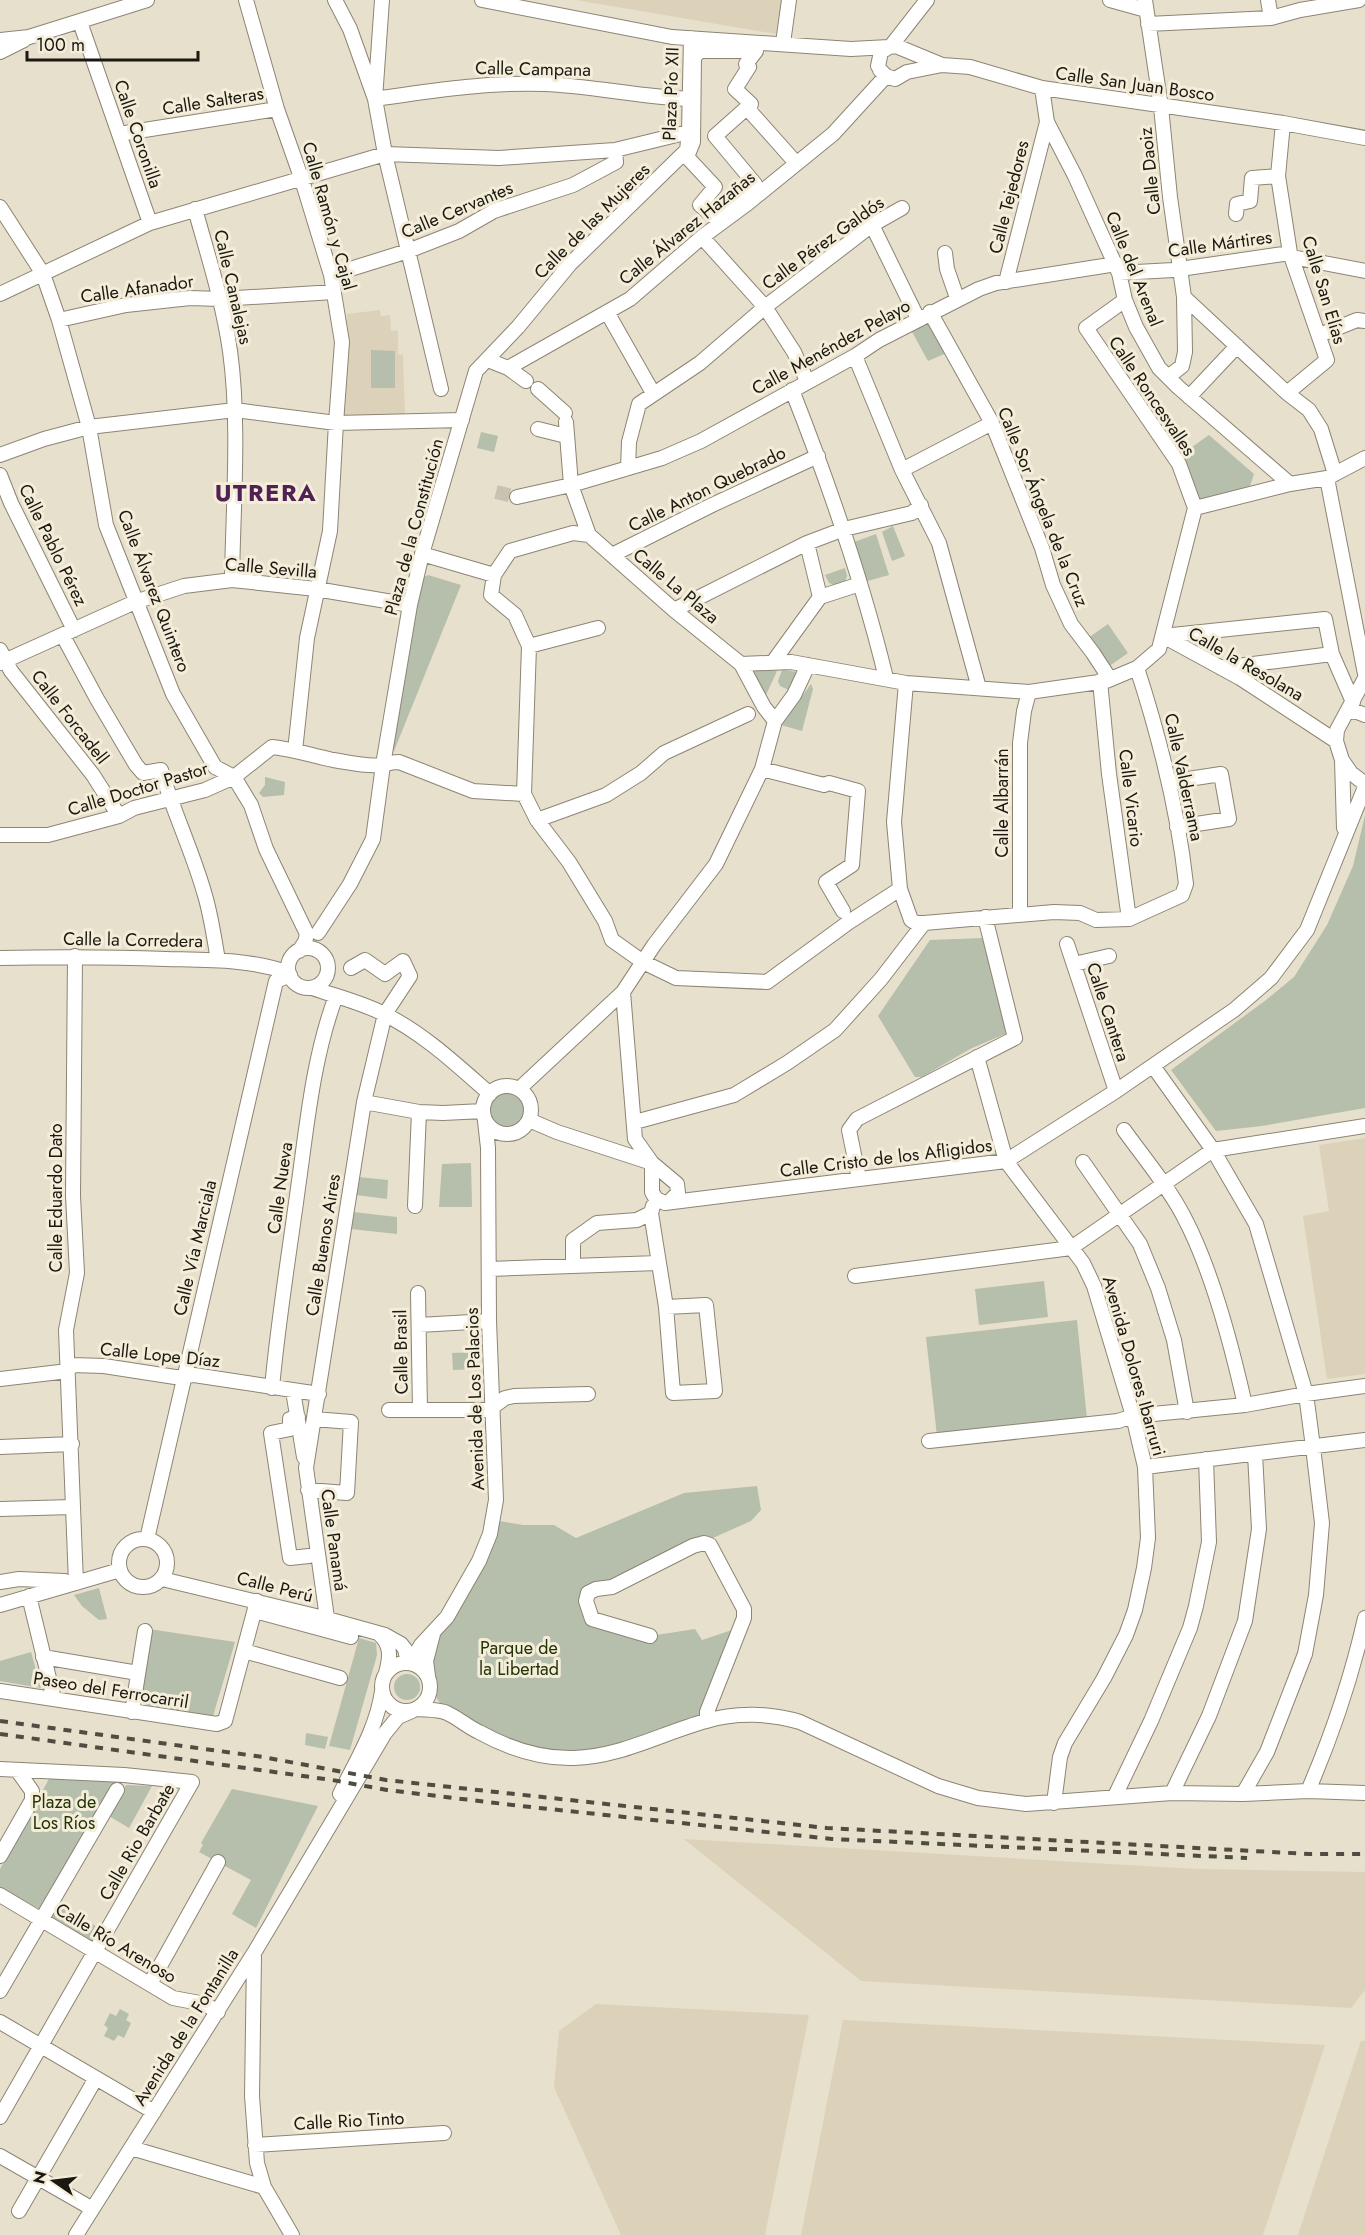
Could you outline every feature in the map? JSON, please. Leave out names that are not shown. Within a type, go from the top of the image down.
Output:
[{"type":"street","points":[[0,40],[29,37],[80,22],[108,6],[147,0]]},
{"type":"street","name":"Calle Ramón y Cajal","points":[[246,0],[277,109],[302,180],[331,275],[342,342],[330,531],[307,638],[295,751]]},
{"type":"street","points":[[335,0],[350,29],[375,99],[385,154],[441,389]]},
{"type":"street","points":[[375,99],[382,0]]},
{"type":"street","name":"Calle San Juan Bosco","points":[[482,0],[672,37],[851,49],[897,45],[942,65],[970,67],[1042,88],[1283,123],[1365,138]]},
{"type":"street","points":[[783,43],[789,0]]},
{"type":"street","points":[[882,71],[879,56],[897,45],[927,0]]},
{"type":"street","points":[[1110,0],[1146,5]]},
{"type":"street","points":[[1268,0],[1271,18]]},
{"type":"street","points":[[1148,24],[1271,18],[1299,5],[1359,0]]},
{"type":"street","name":"Calle Daoiz","points":[[1146,5],[1184,297],[1185,352],[1182,366],[1168,377]]},
{"type":"street","name":"Calle Coronilla","points":[[80,22],[150,223]]},
{"type":"street","points":[[0,52],[29,37]]},
{"type":"street","name":"Plaza Pío XII","points":[[687,150],[691,38]]},
{"type":"street","points":[[897,45],[910,63],[907,72]]},
{"type":"street","points":[[851,49],[872,58],[882,71],[895,79],[907,72],[942,65]]},
{"type":"street","name":"Plaza Pío XII","points":[[700,51],[756,51],[735,89],[751,104],[747,108],[715,136],[755,184],[713,216],[700,205],[715,187],[687,158],[693,142],[694,57],[696,53],[700,51]]},
{"type":"street","name":"Calle Álvarez Hazañas","points":[[508,368],[630,299],[702,237],[833,134],[882,71]]},
{"type":"street","name":"Calle Campana","points":[[375,99],[474,85],[544,84],[690,99]]},
{"type":"street","name":"Calle del Arenal","points":[[1042,88],[1047,122],[1118,268],[1125,300],[1136,327],[1159,368],[1290,484]]},
{"type":"street","points":[[747,108],[796,163]]},
{"type":"street","name":"Calle Salteras","points":[[119,134],[277,109]]},
{"type":"street","name":"Calle Tejedores","points":[[1006,282],[1047,122]]},
{"type":"street","name":"Calle San Elías","points":[[1283,123],[1278,176],[1291,255],[1327,360],[1287,393]]},
{"type":"street","points":[[0,294],[150,223],[385,154],[499,158],[615,150],[689,132]]},
{"type":"street","name":"Calle Cervantes","points":[[331,275],[408,251],[459,231],[494,211],[573,185],[616,162],[615,150]]},
{"type":"street","name":"Calle de las Mujeres","points":[[476,371],[489,360],[570,264],[687,150]]},
{"type":"street","points":[[1236,214],[1237,204],[1250,201],[1252,178],[1278,176]]},
{"type":"street","name":"Calle Álvarez Quintero","points":[[0,207],[44,273],[89,427],[106,525],[173,694],[214,767],[234,777],[251,805],[266,849],[312,933]]},
{"type":"street","name":"Calle Pérez Galdós","points":[[653,393],[700,363],[765,307],[872,225],[902,208]]},
{"type":"street","name":"Calle Canalejas","points":[[195,209],[220,298],[230,352],[235,410],[232,580]]},
{"type":"street","name":"Calle Sor Ángela de la Cruz","points":[[872,225],[924,316],[992,423],[1042,548],[1053,585],[1071,624],[1093,653],[1105,680]]},
{"type":"street","points":[[702,237],[765,307],[794,352],[807,381]]},
{"type":"street","points":[[945,254],[947,269],[957,298]]},
{"type":"street","name":"Calle Mártires","points":[[1118,268],[1173,270],[1291,255],[1365,271]]},
{"type":"street","name":"Calle Menéndez Pelayo","points":[[517,497],[571,485],[663,458],[701,441],[924,316],[979,289],[1006,282],[1118,268]]},
{"type":"street","name":"Calle Afanador","points":[[59,320],[126,305],[190,298],[334,292]]},
{"type":"street","points":[[1184,297],[1287,393],[1309,410],[1321,429],[1365,676],[1346,713],[1336,741],[1342,760],[1345,833]]},
{"type":"street","name":"Calle Roncesvalles","points":[[1125,300],[1086,328],[1179,464],[1195,508]]},
{"type":"street","points":[[607,312],[653,393],[639,404],[629,442],[628,468]]},
{"type":"street","points":[[1327,332],[1357,320],[1365,321]]},
{"type":"street","points":[[1190,397],[1237,346]]},
{"type":"street","points":[[855,356],[902,470],[939,543],[979,688]]},
{"type":"street","points":[[489,360],[508,368],[532,385],[566,424],[571,485],[589,535],[573,533],[510,551],[494,575],[491,595],[515,615],[529,646],[524,794],[537,820],[569,862],[605,921],[612,939],[643,962],[676,978],[767,982],[847,917],[900,889]]},
{"type":"street","name":"Plaza de la Constitución","points":[[312,933],[350,884],[373,839],[410,605],[422,554],[476,371]]},
{"type":"street","points":[[792,390],[844,529],[869,609],[886,678]]},
{"type":"street","points":[[0,455],[44,439],[89,427],[235,410],[336,423],[462,420]]},
{"type":"street","points":[[902,470],[992,423]]},
{"type":"street","points":[[538,429],[566,424]]},
{"type":"street","name":"Calle Anton Quebrado","points":[[612,555],[818,456]]},
{"type":"street","points":[[775,721],[757,710],[741,664],[773,662],[808,665],[906,683],[1029,692],[1105,680],[1137,668],[1159,649],[1195,508],[1331,476],[1365,458]]},
{"type":"street","name":"Calle Pablo Pérez","points":[[0,475],[97,699],[136,765],[144,773],[161,770],[170,799]]},
{"type":"street","points":[[674,610],[807,543],[844,529],[912,513],[921,505]]},
{"type":"street","name":"Calle La Plaza","points":[[589,535],[674,610],[741,664]]},
{"type":"street","points":[[807,543],[820,597]]},
{"type":"street","points":[[422,554],[494,575]]},
{"type":"street","name":"Calle Sevilla","points":[[5,661],[135,602],[184,586],[232,580],[316,589],[410,605]]},
{"type":"street","points":[[773,662],[820,597],[860,584]]},
{"type":"street","points":[[1163,636],[1325,619],[1346,713]]},
{"type":"street","points":[[529,646],[598,628]]},
{"type":"street","name":"Calle la Resolana","points":[[1163,636],[1221,668],[1336,741]]},
{"type":"street","points":[[1221,668],[1332,654]]},
{"type":"street","name":"Calle Forcadell","points":[[5,661],[93,775],[119,816]]},
{"type":"street","points":[[519,1089],[623,992],[716,864],[762,769],[775,721],[794,695],[808,665]]},
{"type":"street","name":"Calle Valderrama","points":[[1129,919],[1182,895],[1186,884],[1169,782],[1156,727],[1137,668]]},
{"type":"street","name":"Calle Vicario","points":[[1105,680],[1109,774],[1129,919]]},
{"type":"street","points":[[906,683],[894,822],[900,889],[911,920],[924,923],[1071,912],[1096,920],[1129,919]]},
{"type":"street","name":"Calle Albarrán","points":[[1020,915],[1020,743],[1029,692]]},
{"type":"street","points":[[537,820],[606,795],[641,773],[664,753],[757,710]]},
{"type":"street","points":[[1311,723],[1355,711],[1365,715]]},
{"type":"street","name":"Calle Doctor Pastor","points":[[0,835],[48,835],[119,816],[134,808],[205,790],[234,777],[272,747],[287,748],[333,760],[383,765],[399,762],[473,791],[524,794]]},
{"type":"street","points":[[1342,760],[1364,791]]},
{"type":"street","points":[[762,769],[858,791],[852,865],[826,882],[847,917]]},
{"type":"street","points":[[1169,782],[1221,774],[1223,785],[1229,819],[1177,827]]},
{"type":"street","name":"Calle Cristo de los Afligidos","points":[[573,1266],[573,1240],[580,1234],[597,1223],[637,1220],[657,1200],[1006,1161],[1153,1066],[1234,1010],[1271,978],[1307,930],[1364,791]]},
{"type":"street","points":[[170,799],[205,894],[218,960]]},
{"type":"street","points":[[859,1179],[850,1134],[850,1127],[853,1123],[864,1115],[1015,1038],[985,917]]},
{"type":"street","points":[[635,1122],[734,1095],[806,1050],[835,1030],[881,979],[924,923]]},
{"type":"street","points":[[312,933],[317,950],[327,961],[327,976],[336,996]]},
{"type":"street","points":[[312,933],[290,963],[289,974],[298,985],[364,1005],[384,1014],[448,1058],[490,1094]]},
{"type":"street","name":"Calle Cantera","points":[[1067,944],[1116,1091]]},
{"type":"street","points":[[297,952],[306,948],[317,950]]},
{"type":"street","name":"Calle la Corredera","points":[[265,964],[297,952]]},
{"type":"street","name":"Calle la Corredera","points":[[0,958],[75,956],[218,960],[265,964],[289,974]]},
{"type":"street","name":"Calle Eduardo Dato","points":[[75,956],[73,1196],[77,1273],[66,1330],[76,1582]]},
{"type":"street","points":[[1074,964],[1109,956]]},
{"type":"street","points":[[351,968],[365,960],[385,974],[403,961],[410,976],[384,1014]]},
{"type":"street","name":"Calle Vía Marciala","points":[[147,1539],[276,981],[289,974]]},
{"type":"street","points":[[312,988],[321,984],[327,976]]},
{"type":"street","points":[[623,992],[635,1139],[652,1163],[676,1184],[678,1192],[676,1197],[657,1200]]},
{"type":"street","name":"Calle Nueva","points":[[272,1388],[317,1067],[336,996]]},
{"type":"street","name":"Calle Buenos Aires","points":[[319,1394],[364,1102],[384,1014]]},
{"type":"street","points":[[977,1057],[1006,1161]]},
{"type":"street","points":[[1153,1066],[1213,1149],[1256,1224],[1306,1394],[1314,1447],[1322,1524],[1316,1595],[1305,1654],[1267,1752],[1243,1794]]},
{"type":"street","points":[[364,1102],[419,1112],[484,1116],[498,1132],[507,1134],[529,1120],[530,1104],[519,1089],[504,1086],[486,1098],[484,1116]]},
{"type":"street","points":[[415,1206],[419,1112]]},
{"type":"street","name":"Avenida de Los Palacios","points":[[409,1663],[458,1600],[490,1534],[496,1500],[489,1322],[488,1148],[484,1116]]},
{"type":"street","points":[[529,1120],[557,1132],[652,1163]]},
{"type":"street","points":[[855,1276],[1071,1248],[1213,1149],[1365,1126]]},
{"type":"street","points":[[1124,1130],[1184,1216],[1201,1255],[1221,1316],[1245,1405]]},
{"type":"street","points":[[488,1148],[498,1132]]},
{"type":"street","name":"Avenida Dolores Ibarruri","points":[[1006,1161],[1083,1263],[1094,1286],[1133,1416],[1145,1467],[1148,1538],[1135,1610],[1126,1635],[1104,1678],[1065,1743],[1060,1757],[1054,1803]]},
{"type":"street","points":[[1083,1162],[1140,1244],[1158,1288],[1173,1340],[1187,1412]]},
{"type":"street","points":[[652,1163],[657,1200],[658,1263],[666,1307],[674,1393],[715,1391],[706,1305],[666,1307]]},
{"type":"street","points":[[657,1200],[660,1178],[670,1178]]},
{"type":"street","points":[[490,1269],[658,1263]]},
{"type":"street","name":"Calle Brasil","points":[[418,1293],[420,1410]]},
{"type":"street","points":[[419,1325],[489,1322]]},
{"type":"street","name":"Calle Lope Díaz","points":[[0,1379],[68,1371],[72,1365],[104,1366],[175,1377],[194,1375],[319,1394]]},
{"type":"street","points":[[929,1441],[1245,1405],[1365,1386]]},
{"type":"street","name":"Calle Panamá","points":[[293,1391],[306,1468],[314,1555],[327,1618]]},
{"type":"street","name":"Calle Panamá","points":[[306,1468],[319,1394]]},
{"type":"street","points":[[389,1410],[493,1408],[505,1398],[514,1396],[588,1394]]},
{"type":"street","points":[[297,1417],[290,1419],[290,1429],[271,1433],[290,1558],[314,1555]]},
{"type":"street","points":[[308,1490],[346,1493],[351,1422],[314,1419]]},
{"type":"street","points":[[1145,1467],[1365,1440]]},
{"type":"street","points":[[0,1447],[72,1444]]},
{"type":"street","points":[[1172,1793],[1209,1716],[1245,1621],[1259,1529],[1255,1454]]},
{"type":"street","points":[[1115,1796],[1151,1721],[1190,1628],[1196,1606],[1209,1542],[1206,1459]]},
{"type":"street","points":[[0,1509],[73,1507]]},
{"type":"street","points":[[147,1539],[160,1546],[165,1555],[166,1565],[162,1579],[149,1586],[138,1587],[127,1581],[119,1568],[120,1556],[127,1544],[147,1539]]},
{"type":"street","points":[[650,1635],[592,1619],[586,1601],[588,1593],[596,1589],[612,1587],[693,1546],[704,1543],[710,1545],[744,1609],[744,1618],[707,1712],[707,1721]]},
{"type":"street","points":[[0,1605],[119,1568]]},
{"type":"street","name":"Calle Perú","points":[[162,1579],[256,1606],[327,1618],[379,1634],[401,1644]]},
{"type":"street","points":[[0,1582],[19,1580],[76,1582]]},
{"type":"street","points":[[29,1596],[54,1699]]},
{"type":"street","points":[[340,1678],[244,1651],[256,1606],[351,1637]]},
{"type":"street","points":[[1308,1791],[1334,1729],[1353,1670],[1365,1618]]},
{"type":"street","points":[[132,1712],[145,1631]]},
{"type":"street","name":"Avenida de Los Palacios","points":[[429,1680],[426,1661],[434,1633]]},
{"type":"street","points":[[379,1634],[385,1640],[391,1654],[382,1682],[382,1691],[391,1706],[401,1711],[446,1712],[477,1731],[516,1749],[539,1755],[575,1758],[603,1754],[707,1721],[735,1716],[785,1717],[928,1781],[978,1798],[1026,1804],[1172,1793],[1243,1794],[1308,1791],[1365,1793]]},
{"type":"street","points":[[401,1644],[411,1647],[421,1645]]},
{"type":"street","points":[[401,1644],[409,1663]]},
{"type":"street","name":"Paseo del Ferrocarril","points":[[0,1691],[217,1724],[225,1721],[244,1651]]},
{"type":"street","points":[[43,1658],[138,1673]]},
{"type":"street","points":[[386,1674],[395,1665],[409,1663],[422,1668],[446,1712]]},
{"type":"street","points":[[414,1710],[426,1701],[429,1680]]},
{"type":"street","name":"Avenida de la Fontanilla","points":[[322,1836],[373,1727],[382,1691]]},
{"type":"street","name":"Avenida de la Fontanilla","points":[[76,2235],[91,2208],[218,2012],[390,1725],[401,1715],[414,1710]]},
{"type":"street","points":[[0,1769],[17,1770],[32,1791],[32,1800],[0,1856]]},
{"type":"street","name":"Calle Rio Barbate","points":[[0,2117],[192,1782],[124,1775],[17,1770]]},
{"type":"street","points":[[0,1991],[117,1790]]},
{"type":"street","points":[[150,1984],[218,1862]]},
{"type":"street","name":"Calle Río Arenoso","points":[[0,1895],[173,1998],[205,2004],[218,2012]]},
{"type":"street","points":[[254,1953],[252,2096],[257,2163],[264,2187],[292,2235]]},
{"type":"street","points":[[0,2022],[154,2112]]},
{"type":"street","points":[[19,2211],[96,2078]]},
{"type":"street","name":"Calle Rio Tinto","points":[[255,2145],[444,2133]]},
{"type":"street","points":[[131,2148],[264,2187]]},
{"type":"street","points":[[0,2156],[91,2208]]},
{"type":"shaded area","points":[[576,0],[783,0],[776,34]]},
{"type":"shaded area","points":[[380,310],[381,316],[390,315],[391,331],[398,330],[398,354],[403,355],[405,419],[341,419],[347,314]]},
{"type":"shaded area","points":[[1365,1138],[1365,1374],[1327,1379],[1303,1216],[1329,1211],[1319,1145]]},
{"type":"shaded area","points":[[684,1839],[1196,1869],[1365,1872],[1365,1990],[1351,2008],[861,1981]]},
{"type":"shaded area","points":[[596,2004],[809,2015],[765,2235],[621,2235],[554,2087],[559,2031]]},
{"type":"shaded area","points":[[843,2020],[1325,2045],[1263,2235],[801,2235]]},
{"type":"shaded area","points":[[1361,2041],[1365,2041],[1365,2235],[1298,2235]]},
{"type":"green space","points":[[929,317],[949,352],[928,361],[910,328]]},
{"type":"green space","points":[[371,350],[395,351],[395,388],[371,388]]},
{"type":"green space","points":[[481,432],[498,436],[494,452],[477,448]]},
{"type":"green space","points":[[1209,435],[1254,474],[1250,486],[1198,500],[1182,454]]},
{"type":"green space","points":[[893,526],[905,556],[892,561],[882,532]]},
{"type":"green space","points":[[876,534],[889,575],[864,582],[854,542]]},
{"type":"green space","points":[[845,568],[847,576],[845,582],[834,585],[829,583],[825,575]]},
{"type":"green space","points":[[428,575],[461,585],[394,751],[387,748],[397,696],[424,577]]},
{"type":"green space","points":[[1108,624],[1128,653],[1108,667],[1088,638]]},
{"type":"green space","points":[[757,668],[777,671],[765,697],[751,677]]},
{"type":"green space","points":[[782,670],[798,672],[791,691],[780,686],[778,681]]},
{"type":"green space","points":[[811,684],[813,689],[802,731],[781,725]]},
{"type":"green space","points":[[265,777],[285,782],[284,795],[263,797],[259,793],[265,785]]},
{"type":"green space","points":[[1365,815],[1365,1108],[1262,1126],[1216,1131],[1171,1070],[1294,977],[1327,925],[1353,866]]},
{"type":"green space","points":[[984,938],[1007,1033],[970,1049],[922,1077],[915,1077],[878,1016],[930,940]]},
{"type":"green space","points":[[507,1092],[520,1097],[525,1110],[520,1123],[507,1128],[494,1123],[489,1110],[494,1097]]},
{"type":"green space","points":[[471,1163],[472,1207],[439,1207],[442,1164]]},
{"type":"green space","points":[[358,1177],[388,1180],[387,1199],[356,1195]]},
{"type":"green space","points":[[353,1212],[397,1217],[397,1234],[351,1229]]},
{"type":"green space","points":[[1044,1281],[1048,1317],[979,1325],[975,1289]]},
{"type":"green space","points":[[1077,1320],[1087,1419],[937,1436],[926,1337]]},
{"type":"green space","points":[[478,1352],[479,1369],[453,1370],[452,1353]]},
{"type":"green space","name":"Parque de la Libertad","points":[[757,1486],[761,1510],[751,1521],[589,1593],[588,1610],[650,1636],[695,1629],[702,1640],[741,1627],[707,1721],[603,1754],[539,1755],[446,1712],[430,1688],[426,1661],[493,1520],[523,1525],[554,1525],[576,1538],[684,1493]]},
{"type":"green space","points":[[99,1588],[107,1619],[99,1620],[82,1606],[74,1595]]},
{"type":"green space","points":[[149,1629],[235,1642],[213,1716],[136,1703]]},
{"type":"green space","points":[[359,1638],[376,1643],[377,1655],[350,1750],[329,1746]]},
{"type":"green space","points":[[31,1652],[41,1688],[0,1681],[0,1661]]},
{"type":"green space","points":[[407,1674],[416,1678],[420,1687],[416,1696],[407,1700],[398,1696],[394,1687],[398,1678]]},
{"type":"green space","points":[[306,1733],[328,1737],[325,1749],[305,1745]]},
{"type":"green space","name":"Plaza de Los Ríos","points":[[50,1777],[117,1782],[42,1910],[0,1888],[0,1869]]},
{"type":"green space","points":[[126,1785],[152,1786],[129,1828],[109,1816]]},
{"type":"green space","points":[[232,1789],[318,1806],[256,1928],[232,1914],[251,1880],[199,1852],[203,1845],[201,1843]]},
{"type":"green space","points":[[58,1905],[103,1930],[93,1945],[50,1920]]},
{"type":"green space","points":[[120,2009],[129,2014],[126,2020],[131,2023],[124,2038],[118,2035],[114,2041],[104,2036],[108,2028],[104,2025],[110,2013],[116,2016]]},
{"type":"tunnel","points":[[496,492],[517,497]]},
{"type":"railway","points":[[0,1721],[263,1757],[386,1780],[827,1828],[1309,1854],[1365,1854]]},
{"type":"railway","points":[[0,1734],[332,1780],[387,1790],[832,1839],[1247,1858]]},
{"type":"district","name":"UTRERA","points":[[266,492]]}]
